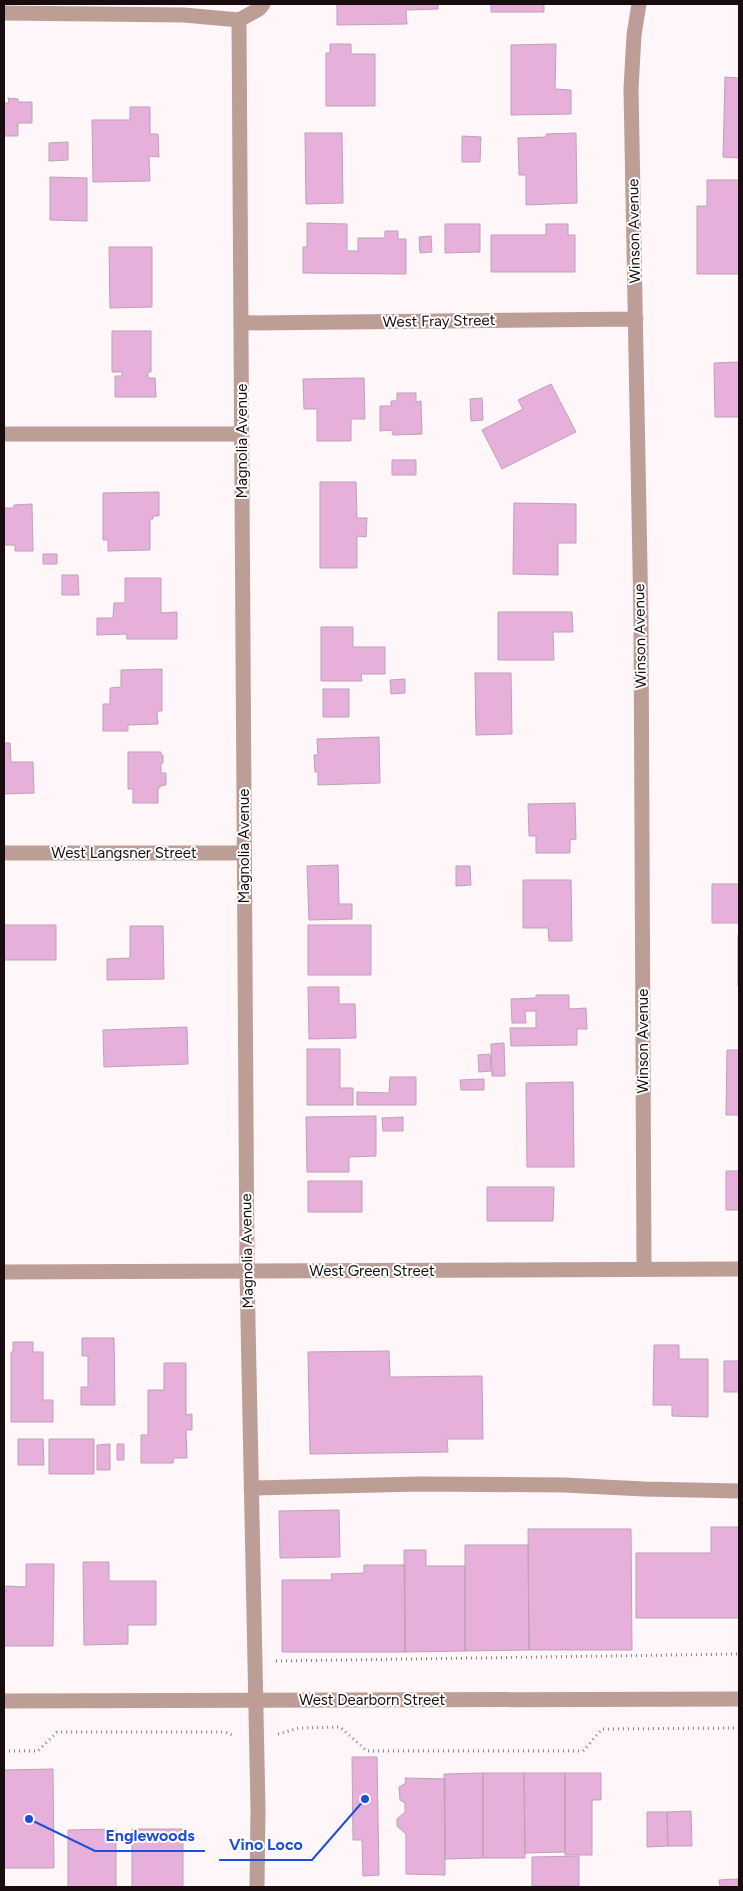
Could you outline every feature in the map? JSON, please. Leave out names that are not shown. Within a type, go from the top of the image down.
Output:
[{"type":"street","points":[[4,13],[184,16],[239,20],[259,9],[263,4]]},
{"type":"street","name":"Winson Avenue","points":[[639,4],[634,35],[631,90],[641,630],[644,1269]]},
{"type":"street","name":"Magnolia Avenue","points":[[239,20],[247,1272],[258,1808],[257,1887]]},
{"type":"street","name":"West Fray Street","points":[[242,323],[636,319]]},
{"type":"street","points":[[4,434],[241,434]]},
{"type":"street","name":"West Langsner Street","points":[[4,853],[244,852]]},
{"type":"street","name":"West Green Street","points":[[4,1272],[739,1269]]},
{"type":"street","points":[[251,1488],[420,1484],[526,1484],[644,1489],[739,1490]]},
{"type":"street","name":"West Dearborn Street","points":[[4,1701],[739,1699]]},
{"type":"path","points":[[276,1667],[276,1659],[739,1654]]},
{"type":"path","points":[[4,1751],[38,1751],[57,1732],[225,1732],[236,1736],[278,1735],[299,1728],[340,1727],[368,1750],[583,1751],[602,1728],[739,1728]]},
{"type":"building","points":[[337,4],[438,4],[438,9],[406,10],[407,24],[337,25]]},
{"type":"building","points":[[491,4],[544,4],[544,12],[491,12]]},
{"type":"building","points":[[330,44],[351,44],[351,54],[375,54],[375,106],[326,106],[326,53],[330,53]]},
{"type":"building","points":[[556,44],[555,89],[571,90],[571,114],[511,115],[511,45]]},
{"type":"building","points":[[725,77],[739,78],[739,158],[723,157]]},
{"type":"building","points":[[8,98],[18,99],[18,102],[32,102],[32,123],[18,123],[18,136],[4,136],[4,103],[9,103]]},
{"type":"building","points":[[130,107],[150,107],[150,134],[158,134],[159,157],[149,156],[150,181],[93,182],[92,120],[130,120]]},
{"type":"building","points":[[305,133],[342,133],[343,203],[306,204]]},
{"type":"building","points":[[576,133],[577,203],[526,205],[526,175],[519,175],[518,138],[546,137],[546,134]]},
{"type":"building","points":[[462,136],[481,137],[480,162],[462,162]]},
{"type":"building","points":[[68,142],[68,160],[49,161],[49,143]]},
{"type":"building","points":[[50,177],[87,178],[87,221],[50,220]]},
{"type":"building","points":[[707,180],[739,180],[739,274],[697,274],[697,206],[707,206]]},
{"type":"building","points":[[307,223],[347,224],[347,251],[358,251],[358,238],[385,238],[385,231],[398,231],[398,239],[406,239],[406,274],[303,273],[303,247],[307,247]]},
{"type":"building","points":[[445,224],[480,224],[480,252],[445,253]]},
{"type":"building","points":[[546,224],[568,224],[568,235],[575,235],[575,272],[491,272],[491,235],[546,235]]},
{"type":"building","points":[[431,236],[432,252],[420,253],[419,237]]},
{"type":"building","points":[[109,247],[152,247],[152,307],[110,308]]},
{"type":"building","points":[[112,331],[151,331],[151,372],[148,372],[148,378],[155,378],[156,397],[115,397],[115,376],[122,376],[122,372],[112,372]]},
{"type":"building","points":[[739,362],[739,417],[715,417],[714,363]]},
{"type":"building","points":[[364,378],[365,419],[351,419],[351,441],[317,441],[317,409],[304,409],[303,379]]},
{"type":"building","points":[[551,384],[576,432],[502,469],[482,430],[523,409],[518,400]]},
{"type":"building","points":[[397,393],[416,393],[416,402],[421,401],[422,434],[393,435],[392,430],[380,431],[380,406],[391,406],[391,401],[397,401]]},
{"type":"building","points":[[482,398],[483,420],[471,421],[470,399]]},
{"type":"building","points":[[392,460],[416,460],[416,475],[392,475]]},
{"type":"building","points":[[320,482],[356,482],[357,518],[367,518],[366,537],[357,536],[357,568],[320,568]]},
{"type":"building","points":[[159,492],[159,516],[153,516],[153,519],[150,519],[150,550],[108,551],[108,540],[103,540],[103,493]]},
{"type":"building","points":[[514,503],[576,504],[576,543],[558,543],[558,575],[513,574]]},
{"type":"building","points":[[32,504],[33,551],[15,551],[15,545],[4,545],[4,508],[14,508],[14,505]]},
{"type":"building","points":[[43,554],[57,554],[57,564],[43,564]]},
{"type":"building","points":[[62,575],[78,575],[79,595],[62,595]]},
{"type":"building","points":[[125,578],[161,578],[161,613],[177,612],[177,639],[127,639],[126,634],[97,635],[97,618],[113,618],[114,603],[125,603]]},
{"type":"building","points":[[498,612],[572,612],[573,632],[553,632],[554,660],[498,660]]},
{"type":"building","points":[[321,627],[353,627],[353,647],[385,647],[385,674],[361,674],[362,681],[321,681]]},
{"type":"building","points":[[162,669],[162,711],[157,711],[158,724],[128,725],[128,731],[103,731],[103,704],[110,704],[110,688],[121,687],[121,670]]},
{"type":"building","points":[[475,673],[511,673],[512,734],[476,735]]},
{"type":"building","points":[[405,679],[405,693],[391,694],[390,680]]},
{"type":"building","points":[[323,689],[349,689],[349,717],[323,717]]},
{"type":"building","points":[[379,737],[380,783],[318,785],[318,772],[315,772],[314,755],[318,755],[317,739]]},
{"type":"building","points":[[4,743],[10,743],[11,762],[33,762],[34,793],[4,794]]},
{"type":"building","points":[[128,752],[161,752],[161,755],[163,755],[161,773],[166,773],[166,785],[158,788],[158,803],[133,803],[133,789],[128,789]]},
{"type":"building","points":[[575,803],[576,839],[570,840],[570,853],[536,853],[536,836],[529,836],[528,804]]},
{"type":"building","points":[[338,865],[339,904],[352,904],[352,919],[309,920],[307,866]]},
{"type":"building","points":[[456,866],[470,866],[471,885],[456,886]]},
{"type":"building","points":[[523,880],[571,880],[572,941],[549,941],[548,928],[523,928]]},
{"type":"building","points":[[712,884],[739,884],[739,923],[712,923]]},
{"type":"building","points":[[4,925],[56,925],[56,960],[4,960]]},
{"type":"building","points":[[308,925],[371,925],[371,975],[308,975]]},
{"type":"building","points":[[130,926],[163,926],[164,979],[107,980],[107,959],[130,958]]},
{"type":"building","points":[[739,935],[739,986],[738,986]]},
{"type":"building","points":[[308,987],[339,987],[339,1004],[355,1004],[356,1038],[309,1039]]},
{"type":"building","points":[[536,995],[569,995],[569,1009],[586,1008],[587,1029],[577,1029],[577,1045],[511,1046],[510,1028],[536,1028],[536,1011],[525,1011],[526,1023],[512,1023],[511,999],[536,998]]},
{"type":"building","points":[[187,1027],[188,1064],[104,1067],[103,1030]]},
{"type":"building","points":[[504,1043],[505,1076],[492,1076],[491,1044]]},
{"type":"building","points":[[307,1049],[340,1049],[340,1088],[353,1088],[353,1105],[307,1105]]},
{"type":"building","points":[[727,1050],[739,1050],[739,1115],[726,1115]]},
{"type":"building","points":[[490,1054],[491,1071],[479,1072],[478,1055]]},
{"type":"building","points":[[390,1077],[416,1077],[416,1105],[357,1105],[357,1092],[389,1093]]},
{"type":"building","points":[[484,1079],[484,1090],[461,1090],[460,1080]]},
{"type":"building","points":[[573,1082],[574,1167],[527,1167],[526,1083]]},
{"type":"building","points":[[376,1116],[376,1156],[349,1157],[349,1172],[307,1172],[306,1117]]},
{"type":"building","points":[[403,1117],[403,1131],[383,1131],[382,1118]]},
{"type":"building","points":[[726,1171],[739,1171],[739,1210],[726,1210]]},
{"type":"building","points":[[308,1181],[362,1181],[362,1212],[308,1212]]},
{"type":"building","points":[[487,1187],[554,1187],[553,1221],[487,1221]]},
{"type":"building","points":[[82,1338],[114,1338],[115,1405],[81,1405],[81,1387],[88,1387],[88,1356],[82,1356]]},
{"type":"building","points":[[13,1342],[33,1342],[33,1352],[43,1352],[43,1400],[53,1400],[53,1422],[11,1422],[11,1352],[13,1352]]},
{"type":"building","points":[[654,1345],[679,1345],[679,1359],[708,1359],[708,1417],[672,1416],[672,1405],[653,1405]]},
{"type":"building","points":[[389,1351],[390,1377],[482,1376],[483,1439],[447,1439],[448,1452],[310,1454],[308,1352]]},
{"type":"building","points":[[724,1361],[739,1361],[739,1392],[724,1392]]},
{"type":"building","points":[[164,1363],[186,1363],[186,1415],[192,1414],[192,1430],[186,1430],[187,1458],[174,1458],[173,1463],[141,1463],[141,1435],[148,1435],[148,1390],[164,1390]]},
{"type":"building","points":[[18,1439],[43,1439],[44,1465],[18,1465]]},
{"type":"building","points":[[49,1439],[94,1439],[94,1474],[49,1474]]},
{"type":"building","points":[[110,1444],[110,1470],[97,1470],[97,1445]]},
{"type":"building","points":[[117,1444],[124,1444],[124,1460],[117,1460]]},
{"type":"building","points":[[339,1510],[340,1557],[280,1558],[279,1511]]},
{"type":"building","points":[[711,1527],[739,1527],[739,1618],[636,1618],[636,1553],[711,1553]]},
{"type":"building","points":[[528,1529],[631,1529],[632,1650],[529,1650]]},
{"type":"building","points":[[465,1545],[528,1545],[529,1650],[465,1651]]},
{"type":"building","points":[[404,1550],[426,1550],[426,1566],[465,1566],[465,1651],[405,1652]]},
{"type":"building","points":[[83,1562],[109,1562],[109,1581],[156,1581],[156,1625],[128,1625],[128,1644],[84,1645]]},
{"type":"building","points":[[26,1564],[54,1564],[53,1646],[4,1646],[4,1591],[6,1591],[6,1586],[26,1587]]},
{"type":"building","points":[[364,1565],[405,1565],[405,1652],[282,1652],[282,1580],[332,1580],[331,1574],[364,1573]]},
{"type":"building","points":[[352,1757],[377,1757],[379,1875],[363,1876],[362,1840],[353,1840]]},
{"type":"building","points":[[53,1769],[54,1868],[4,1868],[4,1770]]},
{"type":"building","points":[[483,1773],[483,1858],[445,1859],[444,1774]]},
{"type":"building","points":[[483,1773],[524,1773],[525,1858],[483,1858]]},
{"type":"building","points":[[524,1773],[565,1773],[565,1852],[525,1853]]},
{"type":"building","points":[[565,1773],[601,1773],[601,1800],[592,1800],[592,1855],[565,1855]]},
{"type":"building","points":[[405,1778],[445,1779],[445,1875],[406,1874],[406,1834],[397,1826],[397,1819],[405,1812],[405,1803],[400,1800],[399,1787],[406,1783]]},
{"type":"building","points":[[691,1811],[692,1846],[668,1846],[667,1812]]},
{"type":"building","points":[[647,1812],[667,1812],[668,1846],[647,1847]]},
{"type":"building","points":[[116,1829],[116,1887],[68,1887],[68,1830]]},
{"type":"building","points":[[132,1829],[183,1829],[183,1887],[132,1887]]},
{"type":"building","points":[[579,1856],[579,1886],[532,1886],[532,1857]]},
{"type":"building","points":[[738,1879],[738,1887],[720,1887],[719,1880]]},
{"type":"place","name":"Vino Loco","points":[[365,1799]]},
{"type":"place","name":"Englewoods","points":[[29,1819]]}]
